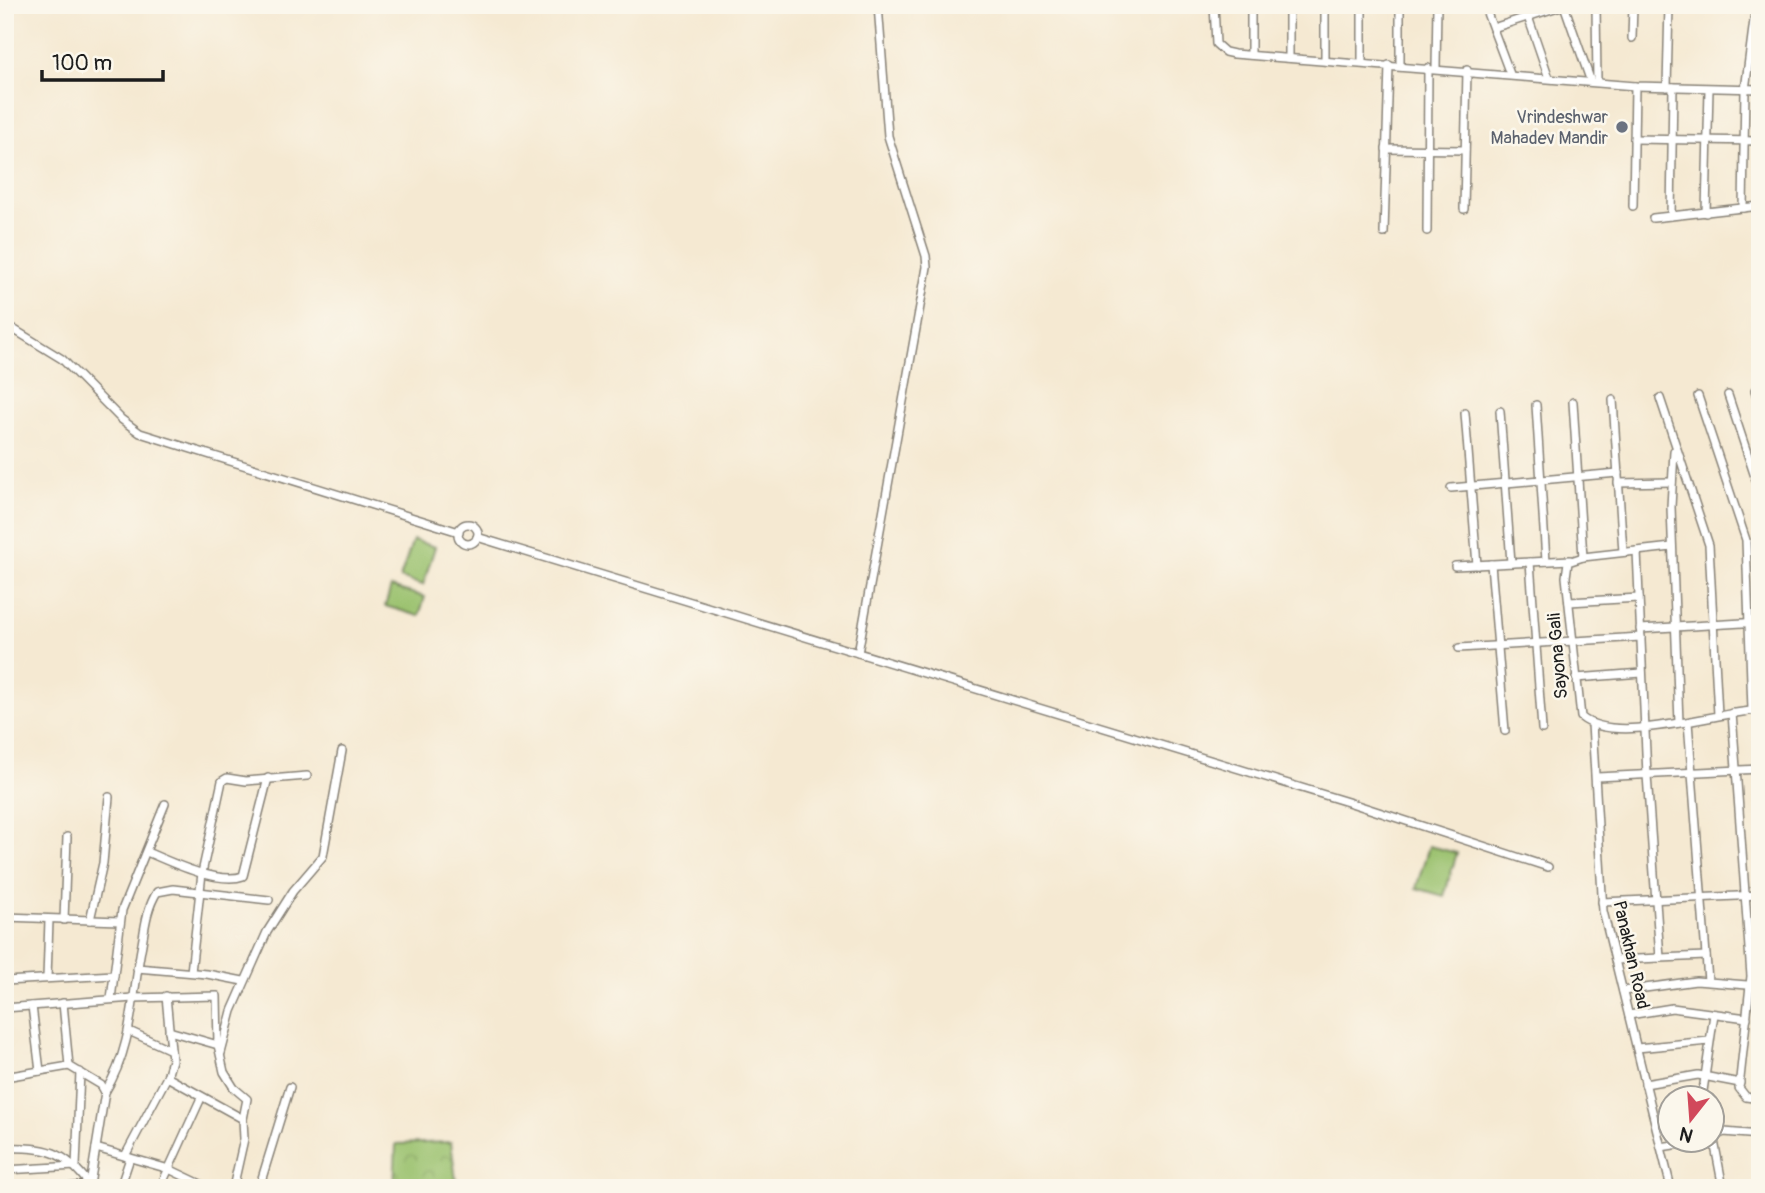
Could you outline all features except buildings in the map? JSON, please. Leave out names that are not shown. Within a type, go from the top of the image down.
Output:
[{"type":"street","points":[[5,12],[6,5]]},
{"type":"street","points":[[858,653],[927,267],[926,256],[888,136],[878,5]]},
{"type":"street","points":[[1214,5],[1216,44],[1226,52],[1636,86],[1760,89]]},
{"type":"street","points":[[1251,5],[1251,55]]},
{"type":"street","points":[[1289,5],[1289,58]]},
{"type":"street","points":[[1325,5],[1325,61]]},
{"type":"street","points":[[1362,5],[1362,63]]},
{"type":"street","points":[[1399,5],[1400,66]]},
{"type":"street","points":[[1427,231],[1427,150],[1437,5]]},
{"type":"street","points":[[1484,5],[1510,74]]},
{"type":"street","points":[[1524,5],[1549,78]]},
{"type":"street","points":[[1493,28],[1564,5],[1594,82]]},
{"type":"street","points":[[1594,82],[1596,5]]},
{"type":"street","points":[[1632,38],[1633,5]]},
{"type":"street","points":[[1670,5],[1671,216]]},
{"type":"street","points":[[1744,208],[1745,90],[1756,5]]},
{"type":"street","points":[[1384,233],[1389,65]]},
{"type":"street","points":[[1464,209],[1466,70]]},
{"type":"street","points":[[1633,206],[1636,86]]},
{"type":"street","points":[[1706,213],[1709,89]]},
{"type":"street","points":[[1634,139],[1760,141]]},
{"type":"street","points":[[1386,149],[1465,150]]},
{"type":"street","points":[[1653,218],[1760,206]]},
{"type":"street","points":[[5,324],[62,359],[129,426],[140,433],[459,532]]},
{"type":"street","points":[[1755,390],[1760,406]]},
{"type":"street","points":[[1728,395],[1760,492]]},
{"type":"street","points":[[1592,724],[1645,728],[1756,710],[1744,529],[1698,396]]},
{"type":"street","points":[[1660,398],[1674,447],[1709,545],[1718,715]]},
{"type":"street","points":[[1613,401],[1623,552]]},
{"type":"street","points":[[1573,402],[1583,556]]},
{"type":"street","points":[[1536,405],[1546,561]]},
{"type":"street","points":[[1500,411],[1511,563]]},
{"type":"street","points":[[1465,413],[1476,565]]},
{"type":"street","points":[[1674,447],[1672,547],[1675,626],[1683,722],[1692,773],[1708,981]]},
{"type":"street","points":[[1451,488],[1618,473]]},
{"type":"street","points":[[1618,483],[1672,482]]},
{"type":"street","points":[[464,525],[471,525],[476,528],[477,537],[474,542],[465,543],[460,539],[459,532],[464,525]]},
{"type":"street","points":[[477,537],[1351,803],[1548,867]]},
{"type":"street","points":[[1455,566],[1570,560],[1583,556],[1672,547]]},
{"type":"street","points":[[1637,551],[1647,775],[1660,958]]},
{"type":"street","name":"Sayona Gali","points":[[1570,560],[1566,577],[1578,710],[1581,717],[1592,724]]},
{"type":"street","points":[[1530,562],[1542,729]]},
{"type":"street","points":[[1491,564],[1505,731]]},
{"type":"street","points":[[1569,602],[1639,598]]},
{"type":"street","points":[[1458,648],[1573,641],[1675,626],[1760,622]]},
{"type":"street","points":[[1576,678],[1642,673]]},
{"type":"street","points":[[1732,712],[1744,896],[1755,985],[1747,1018],[1740,1083],[1742,1095],[1760,1099]]},
{"type":"street","name":"Panakhan Road","points":[[1592,724],[1602,902],[1656,1126]]},
{"type":"street","points":[[220,1057],[243,981],[282,906],[323,856],[342,751]]},
{"type":"street","points":[[1597,777],[1760,769]]},
{"type":"street","points":[[191,972],[202,873],[222,781],[227,778],[246,781],[307,776]]},
{"type":"street","points":[[147,852],[202,873],[240,878],[246,872],[268,778]]},
{"type":"street","points":[[90,920],[103,863],[109,797]]},
{"type":"street","points":[[111,999],[120,920],[165,804]]},
{"type":"street","points":[[64,920],[67,837]]},
{"type":"street","points":[[91,1186],[106,1092],[113,1080],[129,1031],[148,908],[157,892],[200,892],[269,900]]},
{"type":"street","points":[[1602,902],[1760,895]]},
{"type":"street","points":[[5,959],[7,918],[120,920]]},
{"type":"street","points":[[47,978],[49,920]]},
{"type":"street","points":[[1615,960],[1706,956]]},
{"type":"street","points":[[137,968],[191,972],[243,981]]},
{"type":"street","points":[[5,981],[114,975]]},
{"type":"street","points":[[1623,991],[1708,981],[1755,985]]},
{"type":"street","points":[[120,1188],[128,1157],[167,1077],[171,1050],[166,996]]},
{"type":"street","points":[[5,1008],[111,999],[217,996],[220,1057],[229,1081],[247,1095],[243,1119],[244,1139],[233,1188]]},
{"type":"street","points":[[63,1003],[69,1066]]},
{"type":"street","points":[[33,1006],[40,1071]]},
{"type":"street","points":[[1629,1015],[1672,1008],[1747,1018]]},
{"type":"street","points":[[1703,1084],[1714,1014]]},
{"type":"street","points":[[129,1031],[171,1050]]},
{"type":"street","points":[[169,1031],[218,1045]]},
{"type":"street","points":[[1637,1048],[1709,1041]]},
{"type":"street","points":[[5,1077],[69,1066],[101,1084],[106,1092]]},
{"type":"street","points":[[76,1166],[79,1072]]},
{"type":"street","points":[[1646,1084],[1703,1075],[1740,1083]]},
{"type":"street","points":[[167,1077],[243,1119]]},
{"type":"street","points":[[259,1188],[290,1087]]},
{"type":"street","points":[[160,1188],[201,1098]]},
{"type":"street","points":[[1726,1133],[1760,1135]]},
{"type":"street","points":[[5,1148],[48,1149],[76,1166],[91,1186]]},
{"type":"street","points":[[96,1148],[169,1169],[209,1188]]},
{"type":"street","name":"Panakhan Road","points":[[1663,1154],[1671,1188]]},
{"type":"street","points":[[1717,1154],[1723,1188]]},
{"type":"street","points":[[5,1170],[76,1166]]},
{"type":"street","points":[[57,1188],[91,1186]]},
{"type":"green space","points":[[413,540],[435,547],[423,585],[400,578]]},
{"type":"green space","points":[[391,587],[425,597],[419,616],[385,606]]},
{"type":"green space","points":[[1429,846],[1457,853],[1444,896],[1416,888]]},
{"type":"green space","points":[[451,1142],[457,1188],[394,1188],[396,1144]]},
{"type":"place","name":"Vrindeshwar Mahadev Mandir","points":[[1622,127]]}]
